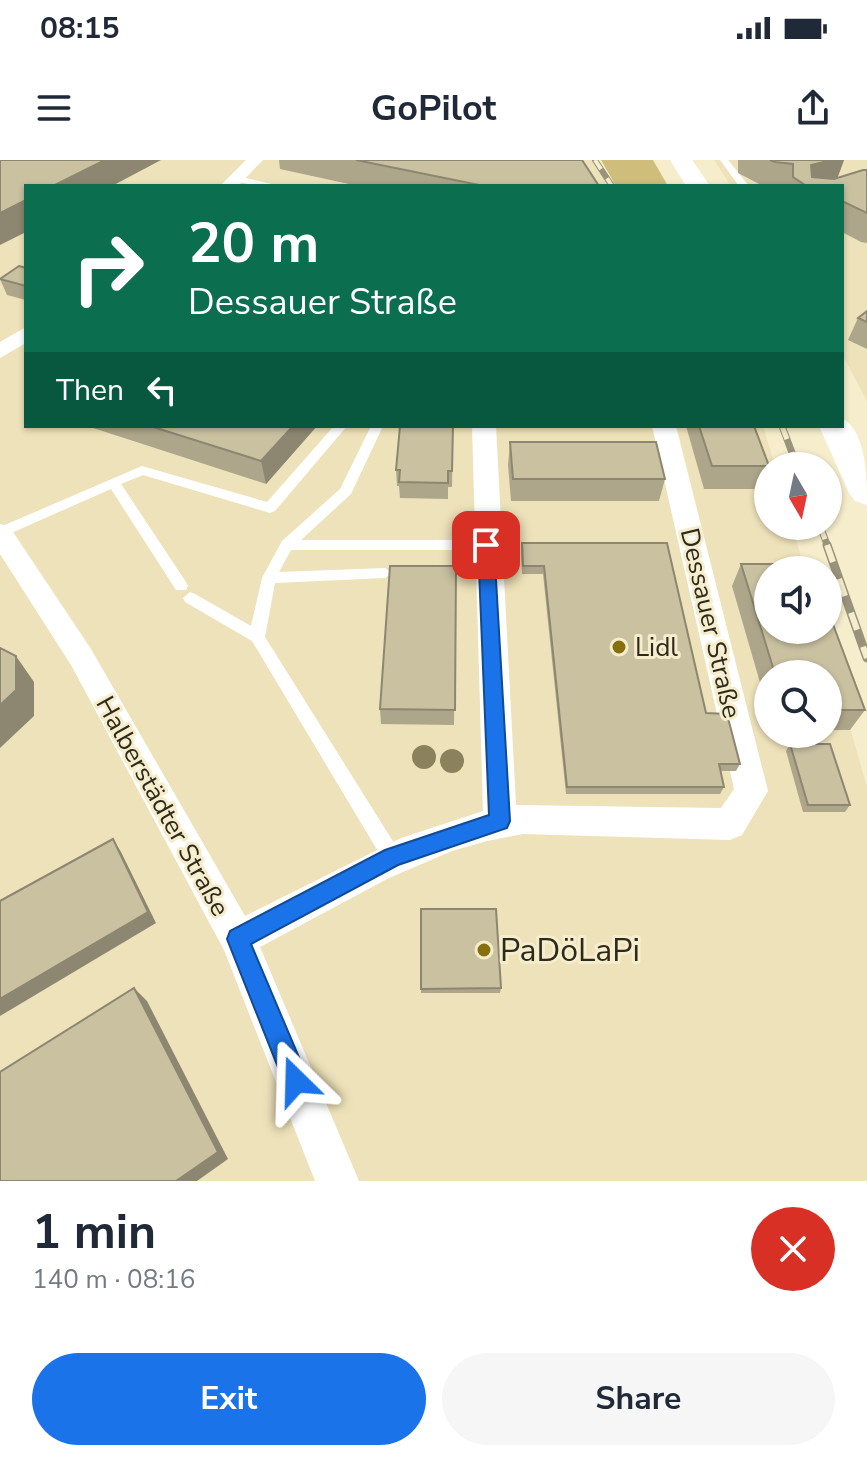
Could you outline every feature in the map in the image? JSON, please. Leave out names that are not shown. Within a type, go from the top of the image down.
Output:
[{"type":"main road","points":[[681,160],[697,184]]},
{"type":"main road","points":[[850,428],[867,493]]},
{"type":"street","points":[[232,183],[255,160]]},
{"type":"street","points":[[0,352],[24,334]]},
{"type":"street","points":[[484,428],[486,545],[500,821]]},
{"type":"street","name":"Dessauer Straße","points":[[238,939],[392,857],[500,821],[730,824],[751,791],[664,428]]},
{"type":"street","name":"Halberstädter Straße","points":[[0,533],[81,657],[238,939],[337,1181]]},
{"type":"lane","points":[[724,160],[742,184]]},
{"type":"lane","points":[[0,533],[142,470],[270,508],[339,428]]},
{"type":"lane","points":[[257,637],[269,578],[287,545],[346,491],[376,428]]},
{"type":"lane","points":[[113,482],[185,592],[257,637],[392,857]]},
{"type":"lane","points":[[287,545],[486,545]]},
{"type":"lane","points":[[269,578],[385,573]]},
{"type":"shaded area","points":[[0,160],[594,160],[607,184],[24,184],[24,428],[764,428],[771,452],[754,452],[754,540],[796,540],[801,556],[754,556],[754,644],[826,644],[831,660],[754,660],[754,748],[842,748],[842,700],[867,787],[867,1181],[0,1181]]},
{"type":"shaded area","points":[[601,160],[653,160],[667,184],[615,184]]},
{"type":"shaded area","points":[[714,160],[867,160],[867,401],[844,358],[844,184],[730,184]]},
{"type":"building","points":[[0,160],[105,160],[57,184],[24,184],[24,201],[0,213]]},
{"type":"building","points":[[356,160],[582,160],[598,184],[474,184]]},
{"type":"building","points":[[770,160],[832,160],[811,165],[812,177],[834,179],[867,170],[867,213],[844,202],[844,184],[804,184],[793,177],[793,164]]},
{"type":"building","points":[[19,266],[24,267],[24,285],[0,279]]},
{"type":"building","points":[[867,311],[867,322],[858,318]]},
{"type":"building","points":[[156,428],[291,428],[261,461]]},
{"type":"building","points":[[400,428],[453,428],[452,471],[448,471],[448,483],[399,482],[400,470],[396,470]]},
{"type":"building","points":[[700,428],[755,428],[764,452],[754,452],[754,466],[712,466]]},
{"type":"building","points":[[510,442],[656,442],[665,479],[513,479]]},
{"type":"building","name":"Lidl","points":[[522,543],[667,543],[706,713],[727,714],[740,764],[719,764],[724,787],[567,787],[544,566],[523,566]]},
{"type":"building","points":[[741,564],[754,564],[754,606]]},
{"type":"building","points":[[390,566],[456,566],[455,710],[380,709]]},
{"type":"building","points":[[766,644],[840,644],[865,710],[842,710],[842,660],[771,660]]},
{"type":"building","points":[[0,648],[16,656],[16,690],[0,705]]},
{"type":"building","points":[[791,748],[831,748],[850,805],[808,805]]},
{"type":"building","points":[[113,839],[148,912],[0,999],[0,901]]},
{"type":"building","points":[[421,909],[496,909],[501,988],[421,989]]},
{"type":"building","points":[[134,988],[218,1152],[176,1181],[0,1181],[0,1072]]},
{"type":"railway","points":[[595,160],[611,184]]},
{"type":"railway","points":[[783,428],[792,452]]},
{"type":"railway","points":[[825,540],[828,547]]},
{"type":"railway","points":[[827,545],[867,658]]},
{"type":"place","name":"Lidl","points":[[619,647]]},
{"type":"place","name":"PaDöLaPi","points":[[484,950]]},
{"type":"route","points":[[296,1081],[238,939],[392,857],[500,821],[486,545]]}]
